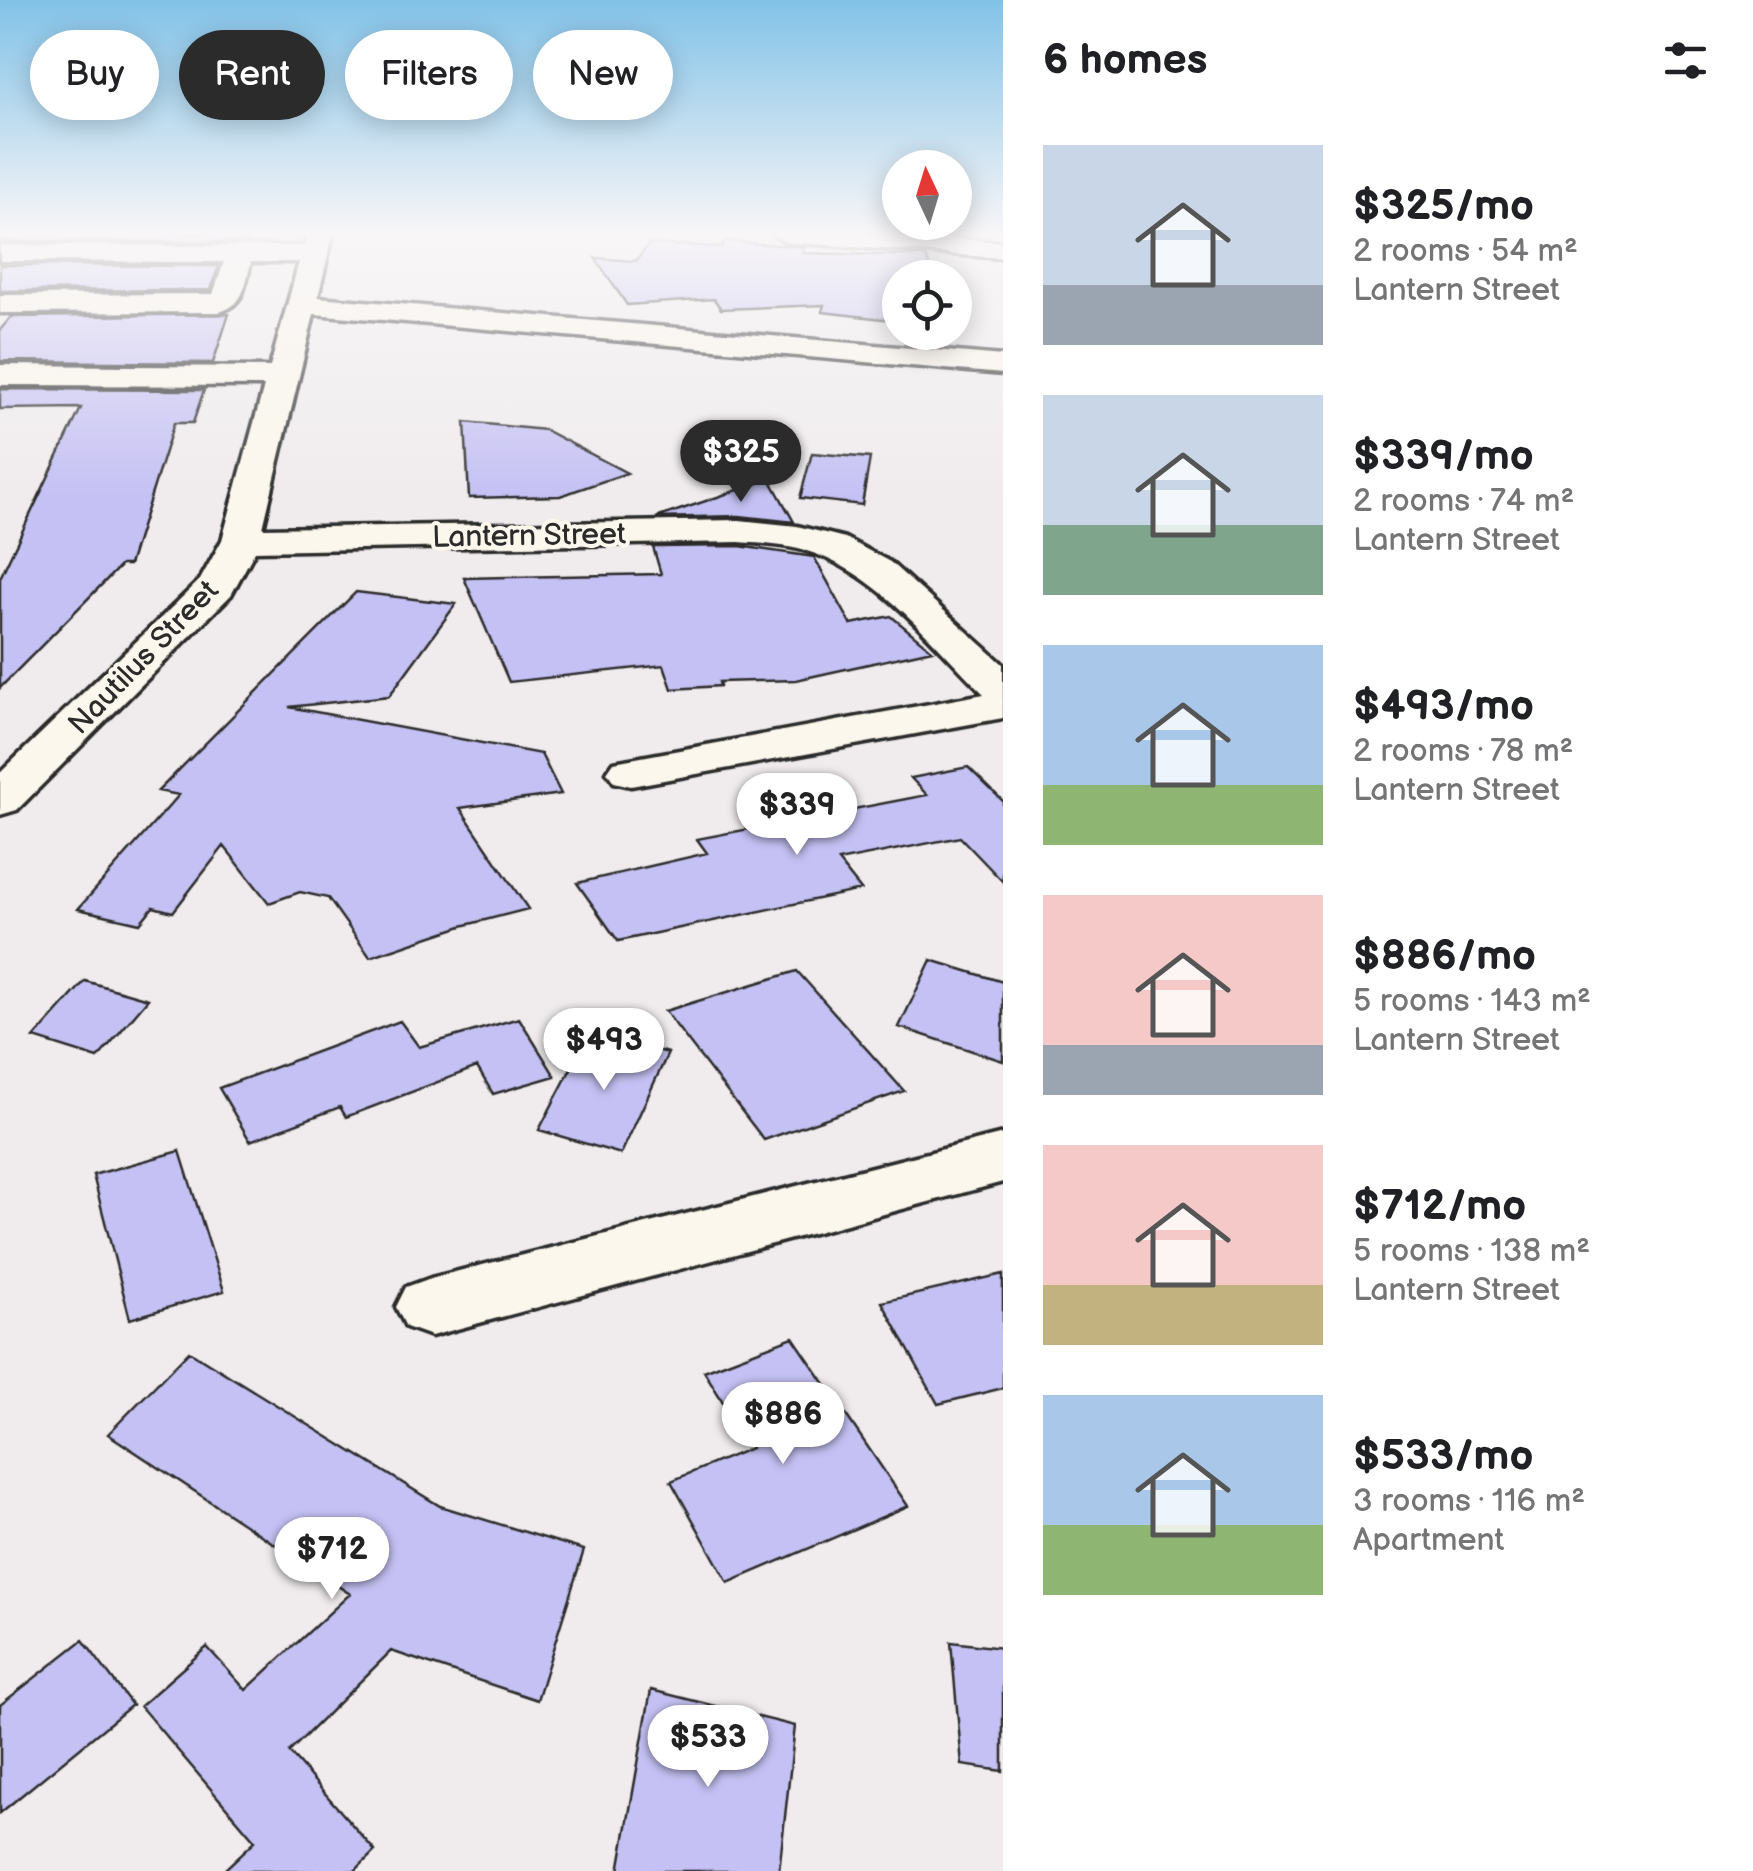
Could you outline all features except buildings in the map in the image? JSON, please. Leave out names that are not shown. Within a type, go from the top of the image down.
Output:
[{"type":"street","name":"Nautilus Street","points":[[2,795],[157,649],[216,586],[241,540],[298,321]]},
{"type":"street","points":[[498,321],[1003,366]]},
{"type":"street","points":[[0,375],[283,377]]},
{"type":"street","name":"Lantern Street","points":[[241,540],[739,531],[782,534],[831,546],[862,560],[1003,688]]},
{"type":"street","points":[[631,772],[1003,704]]},
{"type":"street","points":[[431,1306],[1003,1158]]}]
